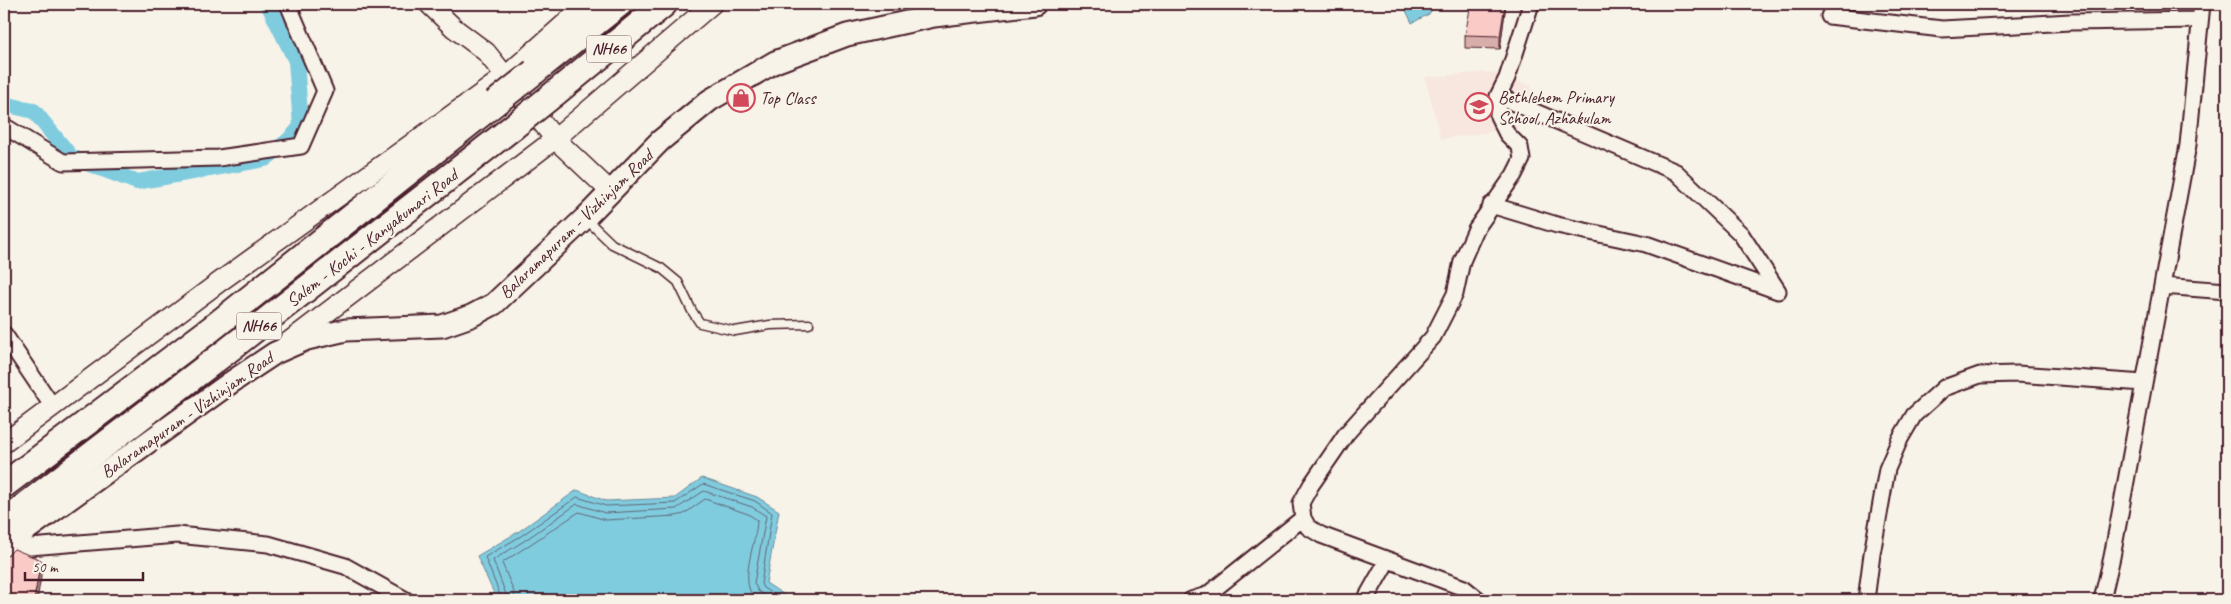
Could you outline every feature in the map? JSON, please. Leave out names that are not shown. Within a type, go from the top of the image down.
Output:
[{"type":"highway","name":"Salem - Kochi - Kanyakumari Road","points":[[4,485],[212,330],[619,4]]},
{"type":"highway","name":"Salem - Kochi - Kanyakumari Road","points":[[5,538],[243,339],[513,127],[664,4]]},
{"type":"main road","name":"Balaramapuram - Vizhinjam Road","points":[[5,538],[134,452],[275,353],[306,339],[346,330],[442,326],[471,316],[494,304],[585,218],[660,141],[710,100],[775,62],[847,35],[934,16],[1035,4]]},
{"type":"street","points":[[5,132],[63,162],[219,158],[301,146],[324,91],[288,4]]},
{"type":"street","points":[[429,4],[454,28],[486,52],[555,139],[610,191]]},
{"type":"street","points":[[4,443],[218,283],[506,76],[586,4]]},
{"type":"street","points":[[275,353],[555,139],[712,4]]},
{"type":"street","points":[[1479,600],[1464,588],[1321,535],[1308,527],[1303,518],[1301,504],[1346,434],[1433,336],[1455,294],[1462,261],[1472,237],[1491,205],[1514,175],[1522,159],[1520,147],[1507,134],[1498,116],[1498,96],[1507,78],[1532,4]]},
{"type":"street","points":[[2102,600],[2188,145],[2202,4]]},
{"type":"street","points":[[1829,16],[1942,29],[2070,22],[2200,20]]},
{"type":"street","points":[[1491,205],[1557,225],[1646,244],[1778,291],[1741,234],[1676,172],[1498,96]]},
{"type":"street","points":[[2162,286],[2227,290]]},
{"type":"street","points":[[4,334],[53,407]]},
{"type":"street","points":[[1866,600],[1887,470],[1900,439],[1914,416],[1944,388],[1980,375],[2017,374],[2144,383]]},
{"type":"street","points":[[1192,600],[1207,595],[1303,518]]},
{"type":"street","points":[[5,538],[30,547],[177,535],[268,544],[345,566],[406,600]]},
{"type":"street","points":[[1365,600],[1387,560]]},
{"type":"lane","points":[[585,218],[612,244],[662,268],[678,282],[692,312],[700,323],[735,331],[770,325],[809,324]]},
{"type":"path","points":[[993,600],[1002,600]]},
{"type":"shaded area","name":"Bethlehem Primary School, Azhakulam","points":[[1490,72],[1532,86],[1519,128],[1441,139],[1425,77]]},
{"type":"water","points":[[1403,4],[1435,4],[1429,14],[1412,23]]},
{"type":"water","points":[[702,478],[757,497],[779,511],[766,583],[792,600],[497,600],[477,556],[518,532],[577,490],[606,501],[675,498]]},
{"type":"building","points":[[1471,4],[1505,4],[1500,36],[1465,35]]},
{"type":"building","points":[[14,549],[41,560],[34,600],[4,600],[4,559]]},
{"type":"waterway","points":[[4,104],[34,111],[71,157],[137,182],[265,159],[289,140],[301,127],[296,61],[268,4]]},
{"type":"place","name":"Top Class","points":[[741,98]]},
{"type":"place","name":"Bethlehem Primary School, Azhakulam","points":[[1479,107]]}]
